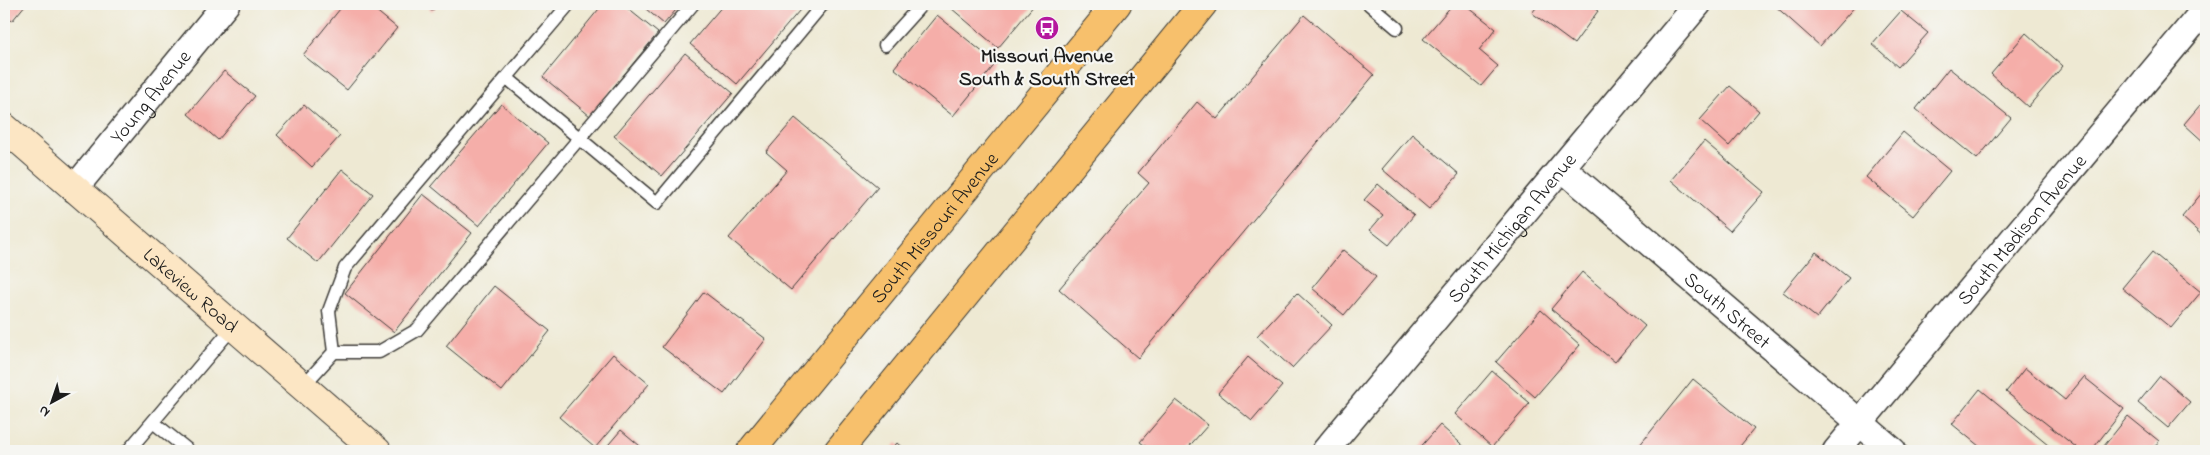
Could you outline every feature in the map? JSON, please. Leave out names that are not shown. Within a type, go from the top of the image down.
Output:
[{"type":"main road","points":[[838,451],[1203,4]]},
{"type":"main road","name":"South Missouri Avenue","points":[[751,451],[1105,8]]},
{"type":"street","name":"Young Avenue","points":[[74,189],[226,4]]},
{"type":"street","name":"South Michigan Avenue","points":[[1325,451],[1698,4]]},
{"type":"street","name":"South Madison Avenue","points":[[1836,451],[2206,8]]},
{"type":"street","name":"Lakeview Road","points":[[7,133],[377,451]]},
{"type":"street","name":"South Street","points":[[1562,168],[1893,451]]},
{"type":"lane","points":[[334,352],[329,311],[345,268],[568,4]]},
{"type":"lane","points":[[302,387],[334,352],[379,352],[417,330],[581,140],[693,4]]},
{"type":"lane","points":[[506,78],[657,203],[822,4]]},
{"type":"lane","points":[[885,45],[922,4]]},
{"type":"lane","points":[[1369,4],[1397,28]]},
{"type":"lane","points":[[128,451],[232,327]]},
{"type":"lane","points":[[153,422],[188,451]]},
{"type":"building","points":[[4,4],[26,4],[12,21],[4,14]]},
{"type":"building","points":[[344,4],[368,4],[397,28],[347,90],[303,55]]},
{"type":"building","points":[[423,4],[438,4],[432,11]]},
{"type":"building","points":[[603,4],[622,4],[658,33],[590,116],[543,77]]},
{"type":"building","points":[[640,4],[681,4],[664,24]]},
{"type":"building","points":[[724,4],[805,4],[737,84],[690,44]]},
{"type":"building","points":[[955,4],[1035,4],[998,48],[951,8]]},
{"type":"building","points":[[1453,4],[1464,4],[1496,29],[1479,50],[1498,66],[1481,86],[1423,39]]},
{"type":"building","points":[[1539,4],[1588,4],[1598,11],[1574,44],[1532,13]]},
{"type":"building","points":[[1773,4],[1857,4],[1820,46]]},
{"type":"building","points":[[1901,11],[1928,33],[1898,67],[1872,44]]},
{"type":"building","points":[[937,15],[996,63],[953,116],[894,68]]},
{"type":"building","points":[[1304,15],[1374,75],[1138,358],[1059,289],[1149,183],[1138,173],[1197,102],[1217,119]]},
{"type":"building","points":[[2026,33],[2063,66],[2028,107],[1991,74]]},
{"type":"building","points":[[685,53],[733,93],[662,176],[614,136]]},
{"type":"building","points":[[1949,68],[2011,118],[1977,159],[1916,109]]},
{"type":"building","points":[[224,71],[255,96],[218,140],[188,114]]},
{"type":"building","points":[[1730,86],[1759,111],[1729,146],[1700,120]]},
{"type":"building","points":[[2206,98],[2206,144],[2184,124]]},
{"type":"building","points":[[501,104],[548,143],[479,226],[431,186]]},
{"type":"building","points":[[304,105],[340,136],[312,167],[277,135]]},
{"type":"building","points":[[795,118],[878,187],[791,290],[729,238],[787,170],[766,152]]},
{"type":"building","points":[[1903,132],[1950,171],[1913,216],[1866,177]]},
{"type":"building","points":[[1412,134],[1459,174],[1429,209],[1382,169]]},
{"type":"building","points":[[1704,141],[1764,192],[1730,231],[1671,180]]},
{"type":"building","points":[[342,169],[373,194],[318,263],[287,238]]},
{"type":"building","points":[[1378,184],[1414,215],[1389,245],[1370,230],[1383,215],[1364,200]]},
{"type":"building","points":[[2206,188],[2206,239],[2182,217]]},
{"type":"building","points":[[423,194],[472,233],[394,332],[345,293]]},
{"type":"building","points":[[1343,250],[1376,277],[1344,315],[1312,288]]},
{"type":"building","points":[[1816,252],[1849,278],[1817,318],[1783,292]]},
{"type":"building","points":[[2152,252],[2201,292],[2171,328],[2122,288]]},
{"type":"building","points":[[1582,272],[1645,326],[1615,362],[1551,309]]},
{"type":"building","points":[[494,286],[550,331],[502,391],[446,346]]},
{"type":"building","points":[[704,292],[766,339],[724,394],[662,347]]},
{"type":"building","points":[[1297,293],[1332,325],[1292,368],[1257,336]]},
{"type":"building","points":[[1541,310],[1580,345],[1535,397],[1496,362]]},
{"type":"building","points":[[613,354],[649,384],[595,448],[559,417]]},
{"type":"building","points":[[1248,357],[1282,386],[1252,421],[1218,393]]},
{"type":"building","points":[[2025,368],[2065,400],[2084,377],[2124,409],[2091,451],[2081,451],[2006,392]]},
{"type":"building","points":[[1492,371],[1530,403],[1492,447],[1455,414]]},
{"type":"building","points":[[2160,376],[2190,402],[2168,428],[2138,403]]},
{"type":"building","points":[[1693,379],[1754,429],[1736,451],[1635,451]]},
{"type":"building","points":[[1980,389],[2054,450],[1985,451],[1952,424]]},
{"type":"building","points":[[1176,400],[1208,425],[1185,451],[1152,451],[1140,442]]},
{"type":"building","points":[[2128,416],[2159,441],[2151,451],[2100,451]]},
{"type":"building","points":[[1440,425],[1469,451],[1417,451]]},
{"type":"building","points":[[621,430],[646,451],[603,451]]},
{"type":"building","points":[[897,443],[906,451],[890,451]]},
{"type":"place","name":"Missouri Avenue South & South Street","points":[[1047,28]]}]
